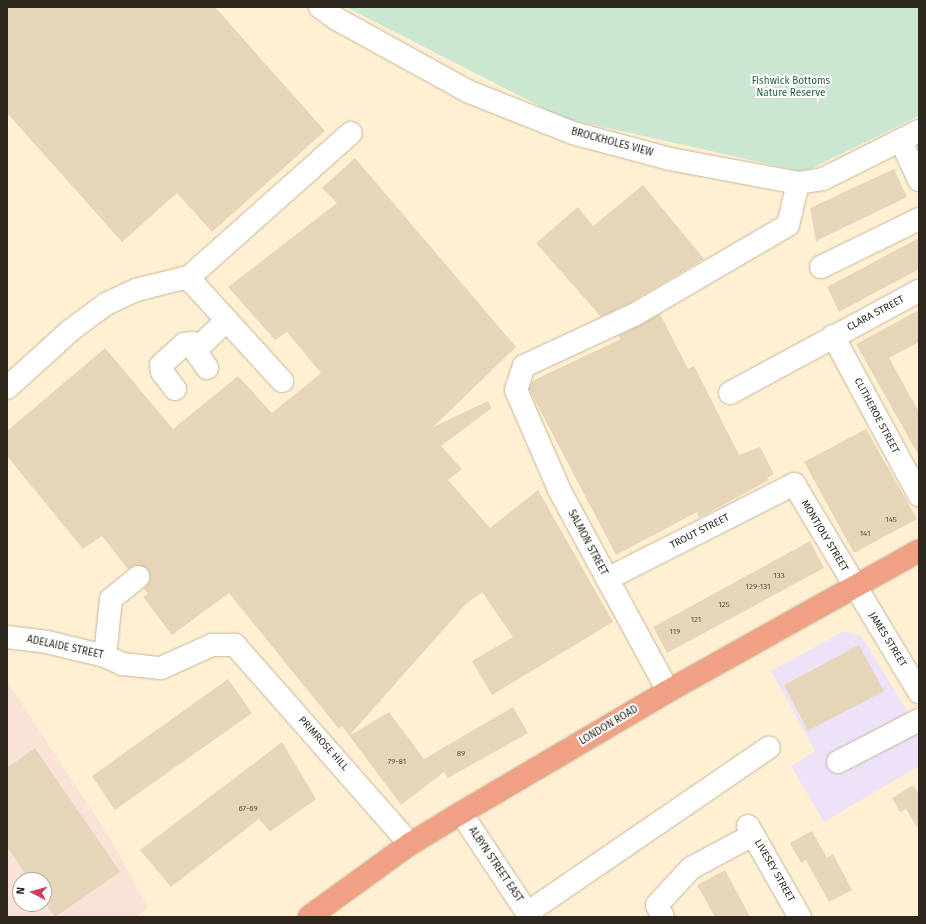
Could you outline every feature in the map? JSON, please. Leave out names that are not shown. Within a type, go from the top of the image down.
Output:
[{"type":"highway","name":"LONDON ROAD","points":[[309,917],[410,844],[461,813],[668,691],[919,552]]},
{"type":"street","name":"BROCKHOLES VIEW","points":[[320,7],[335,18],[467,91],[573,133],[670,159],[798,183],[824,179],[910,136]]},
{"type":"street","points":[[13,382],[71,330],[106,304],[136,290],[188,278],[351,133]]},
{"type":"street","points":[[910,136],[919,180]]},
{"type":"street","name":"SALMON STREET","points":[[668,691],[606,579],[559,489],[516,390],[524,366],[634,315],[788,225],[798,183]]},
{"type":"street","points":[[821,266],[919,219]]},
{"type":"street","points":[[188,278],[282,381]]},
{"type":"street","name":"CLARA STREET","points":[[730,393],[833,336],[919,291]]},
{"type":"street","points":[[207,368],[197,353],[200,346],[227,320]]},
{"type":"street","name":"CLITHEROE STREET","points":[[833,336],[919,495]]},
{"type":"street","points":[[175,389],[162,372],[161,365],[184,344],[192,343],[200,346]]},
{"type":"street","name":"TROUT STREET","points":[[606,579],[794,484]]},
{"type":"street","name":"MONTJOLY STREET","points":[[794,484],[854,588]]},
{"type":"street","points":[[105,656],[111,599],[138,578]]},
{"type":"street","name":"JAMES STREET","points":[[854,588],[919,692]]},
{"type":"street","name":"ADELAIDE STREET","points":[[7,637],[46,642],[105,656],[122,664],[161,668],[212,645],[235,645]]},
{"type":"street","name":"PRIMROSE HILL","points":[[235,645],[410,844]]},
{"type":"street","points":[[838,762],[919,720]]},
{"type":"street","points":[[528,915],[769,747]]},
{"type":"street","name":"ALBYN STREET EAST","points":[[461,813],[528,915]]},
{"type":"street","name":"LIVESEY STREET","points":[[663,917],[657,904],[691,868],[750,830],[800,917]]},
{"type":"shaded area","points":[[844,631],[862,637],[919,730],[919,766],[824,822],[791,766],[815,751],[771,671]]},
{"type":"shaded area","points":[[7,681],[110,838],[148,908],[136,917],[7,917]]},
{"type":"green space","name":"Fishwick Bottoms Nature Reserve","points":[[346,7],[919,7],[919,116],[804,172],[563,118]]},
{"type":"building","points":[[7,7],[215,7],[325,131],[212,232],[177,193],[122,242],[7,113]]},
{"type":"building","points":[[355,158],[516,347],[433,427],[488,401],[492,408],[441,446],[462,469],[448,480],[490,528],[538,490],[613,622],[492,695],[472,661],[513,637],[482,592],[466,604],[349,736],[342,726],[339,729],[229,593],[172,635],[143,597],[148,594],[144,589],[150,581],[147,569],[136,565],[128,569],[102,536],[83,549],[7,456],[7,431],[105,348],[173,429],[238,376],[272,413],[321,373],[287,332],[275,340],[228,287],[337,203],[322,188]]},
{"type":"building","points":[[894,169],[907,197],[816,241],[810,208]]},
{"type":"building","points":[[643,185],[704,259],[628,304],[601,317],[536,243],[578,207],[593,226]]},
{"type":"building","points":[[919,238],[919,269],[839,312],[827,287]]},
{"type":"building","points":[[919,310],[919,342],[889,358],[919,412],[919,456],[856,344]]},
{"type":"building","points":[[660,314],[688,369],[694,366],[739,455],[760,447],[774,474],[767,478],[769,480],[699,518],[697,512],[616,555],[529,389],[532,381],[621,339],[618,336]]},
{"type":"building","points":[[866,429],[917,519],[854,553],[804,462]]},
{"type":"building","points":[[810,541],[824,568],[667,653],[653,627]]},
{"type":"building","points":[[859,645],[884,691],[808,731],[784,685]]},
{"type":"building","points":[[228,679],[252,713],[115,810],[92,776]]},
{"type":"building","points":[[513,707],[528,733],[448,778],[444,772],[401,805],[349,736],[389,712],[424,759]]},
{"type":"building","points":[[282,742],[316,799],[270,832],[259,819],[171,887],[140,850]]},
{"type":"building","points":[[35,748],[120,872],[55,917],[52,912],[52,872],[24,872],[7,847],[7,768]]},
{"type":"building","points":[[913,785],[919,794],[919,831],[906,809],[900,812],[892,798]]},
{"type":"building","points":[[812,831],[827,858],[833,854],[852,890],[829,902],[806,860],[801,863],[790,843]]},
{"type":"building","points":[[725,870],[750,917],[715,917],[697,885]]}]
